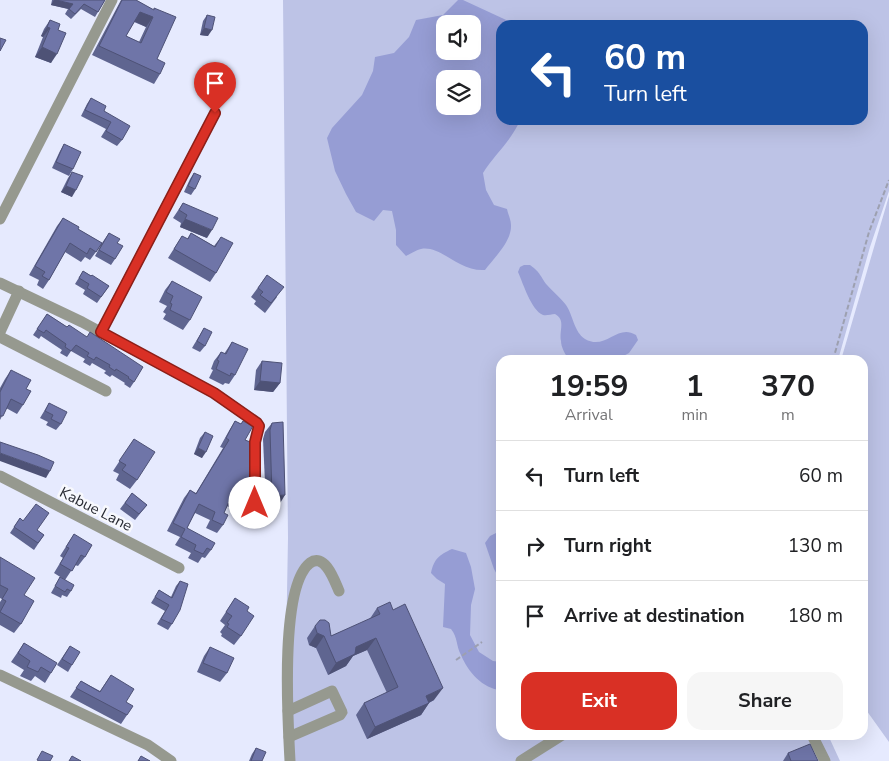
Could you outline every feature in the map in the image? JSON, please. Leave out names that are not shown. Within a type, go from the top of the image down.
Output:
[{"type":"street","points":[[0,219],[112,0]]},
{"type":"street","points":[[101,332],[215,113]]},
{"type":"street","points":[[0,283],[101,332],[214,393],[251,418],[259,426],[255,442],[255,503]]},
{"type":"street","points":[[0,332],[19,291]]},
{"type":"street","points":[[0,337],[106,391]]},
{"type":"street","name":"Kabue Lane","points":[[0,476],[179,568]]},
{"type":"street","points":[[290,761],[288,711],[289,622],[294,596],[308,566],[318,561],[327,567],[339,591]]},
{"type":"street","points":[[0,676],[148,745],[171,761]]},
{"type":"street","points":[[288,711],[332,691],[342,712],[340,715],[289,737]]},
{"type":"street","points":[[521,761],[554,740]]},
{"type":"street","points":[[814,740],[825,761]]},
{"type":"path","points":[[834,355],[869,232],[889,180]]},
{"type":"path","points":[[456,660],[482,642]]},
{"type":"shaded area","points":[[283,0],[889,0],[889,191],[870,247],[839,355],[496,355],[496,740],[830,740],[840,761],[286,761],[285,703],[288,538]]},
{"type":"shaded area","points":[[458,0],[463,0],[506,20],[496,20],[496,125],[518,125],[483,173],[486,190],[494,205],[507,209],[511,231],[502,249],[485,270],[467,267],[443,254],[428,249],[419,250],[406,256],[396,245],[396,230],[392,211],[383,210],[374,221],[356,212],[335,171],[327,138],[332,128],[362,95],[373,71],[375,57],[394,53],[409,37],[416,20],[436,16],[436,60],[481,60],[481,15],[443,15]]},
{"type":"shaded area","points":[[889,196],[889,742],[868,713],[868,355],[842,355]]},
{"type":"shaded area","points":[[530,265],[536,270],[547,285],[564,302],[578,332],[585,339],[599,342],[623,332],[636,335],[638,340],[629,353],[625,355],[566,355],[561,343],[560,319],[555,314],[543,315],[535,308],[518,272],[520,267]]},
{"type":"shaded area","points":[[496,533],[496,573],[485,543],[490,536]]},
{"type":"shaded area","points":[[452,549],[466,553],[475,589],[471,605],[470,635],[479,652],[496,661],[496,689],[477,679],[459,652],[453,632],[451,629],[443,627],[445,584],[431,573],[434,564],[444,553]]},
{"type":"building","points":[[56,0],[105,0],[98,12],[84,4],[75,14],[69,9],[73,4]]},
{"type":"building","points":[[122,0],[136,0],[154,10],[154,8],[176,17],[157,59],[165,63],[160,74],[99,46]],"holes":[[[140,12],[153,17],[141,43],[126,36]]]},
{"type":"building","points":[[207,15],[215,17],[212,30],[204,28]]},
{"type":"building","points":[[50,20],[60,24],[58,30],[66,33],[57,54],[42,47],[50,28],[47,27]]},
{"type":"building","points":[[0,38],[6,40],[0,51]]},
{"type":"building","points":[[91,98],[106,106],[104,111],[130,126],[122,140],[106,131],[111,122],[85,110]]},
{"type":"building","points":[[64,144],[81,152],[73,169],[56,162]]},
{"type":"building","points":[[72,172],[83,176],[76,190],[66,186]]},
{"type":"building","points":[[194,173],[201,176],[195,189],[188,186]]},
{"type":"building","points":[[183,203],[218,218],[212,230],[185,219],[187,215],[179,210]]},
{"type":"building","points":[[63,218],[102,243],[96,252],[90,248],[87,254],[70,243],[49,280],[42,276],[45,272],[35,266]]},
{"type":"building","points":[[109,233],[120,239],[117,243],[123,246],[115,259],[99,250]]},
{"type":"building","points":[[191,233],[215,247],[221,237],[233,243],[216,273],[174,249],[182,236],[188,239]]},
{"type":"building","points":[[83,271],[109,286],[101,297],[87,288],[89,284],[79,278]]},
{"type":"building","points":[[267,275],[284,287],[271,303],[260,295],[263,292],[258,288]]},
{"type":"building","points":[[172,281],[202,297],[190,320],[170,310],[173,296],[166,292]]},
{"type":"building","points":[[47,314],[87,337],[90,332],[143,367],[134,382],[96,357],[94,360],[87,356],[89,353],[76,345],[71,351],[65,347],[66,344],[46,330],[44,333],[37,329]]},
{"type":"building","points":[[204,328],[212,332],[205,346],[197,341]]},
{"type":"building","points":[[232,342],[248,349],[235,375],[231,373],[230,376],[216,369],[219,361],[217,360],[221,352],[226,354]]},
{"type":"building","points":[[262,361],[282,363],[280,383],[260,381]]},
{"type":"building","points":[[11,370],[31,380],[26,389],[31,391],[23,405],[11,399],[3,416],[0,416],[0,392]]},
{"type":"building","points":[[49,403],[67,412],[61,424],[51,419],[53,415],[45,411]]},
{"type":"building","points":[[235,421],[241,424],[243,421],[253,426],[245,440],[253,443],[252,480],[249,479],[237,500],[231,497],[224,513],[228,515],[223,525],[212,520],[215,512],[199,504],[187,528],[215,543],[211,550],[207,548],[203,554],[194,550],[196,545],[181,537],[185,529],[173,523],[190,490],[196,494],[229,440],[226,438]]},
{"type":"building","points":[[283,422],[285,495],[272,496],[270,430],[272,423]]},
{"type":"building","points":[[205,432],[213,436],[206,452],[198,448]]},
{"type":"building","points":[[134,439],[155,452],[137,480],[122,470],[126,465],[119,461]]},
{"type":"building","points":[[0,442],[54,462],[50,471],[0,453]]},
{"type":"building","points":[[132,493],[147,505],[139,514],[125,503]]},
{"type":"building","points":[[36,504],[49,513],[37,530],[44,535],[38,543],[14,527],[20,518],[23,521]]},
{"type":"building","points":[[74,534],[92,545],[85,557],[81,555],[72,571],[60,564],[69,548],[66,547]]},
{"type":"building","points":[[0,557],[35,578],[24,595],[34,601],[21,624],[0,612],[6,601],[2,599],[8,589],[0,585]]},
{"type":"building","points":[[60,577],[74,585],[71,591],[67,589],[65,592],[55,586]]},
{"type":"building","points":[[180,581],[188,584],[180,610],[172,624],[161,619],[169,605],[155,597],[159,590],[172,598]]},
{"type":"building","points":[[235,598],[249,607],[247,611],[254,616],[241,636],[227,627],[229,624],[227,623],[232,616],[226,612]]},
{"type":"building","points":[[390,602],[393,610],[405,604],[443,688],[426,696],[429,703],[375,727],[364,703],[398,687],[376,638],[356,647],[355,654],[336,663],[324,636],[317,633],[315,626],[320,620],[325,620],[329,623],[331,636],[380,614],[377,608]]},
{"type":"building","points":[[24,643],[57,663],[51,673],[41,667],[38,672],[27,667],[30,661],[18,653]]},
{"type":"building","points":[[70,646],[80,652],[72,665],[62,659]]},
{"type":"building","points":[[210,647],[234,658],[227,673],[203,663]]},
{"type":"building","points":[[111,675],[134,689],[126,702],[133,706],[127,715],[76,688],[81,681],[100,692]]},
{"type":"building","points":[[810,744],[818,761],[791,761],[788,753]]},
{"type":"building","points":[[256,748],[266,752],[262,761],[251,761]]},
{"type":"building","points":[[42,751],[53,756],[50,761],[37,760]]},
{"type":"building","points":[[72,756],[81,761],[69,761]]},
{"type":"building","points":[[141,756],[150,761],[138,761]]},
{"type":"route","points":[[215,113],[101,332],[214,393],[257,423],[259,426],[255,442],[255,503]]}]
